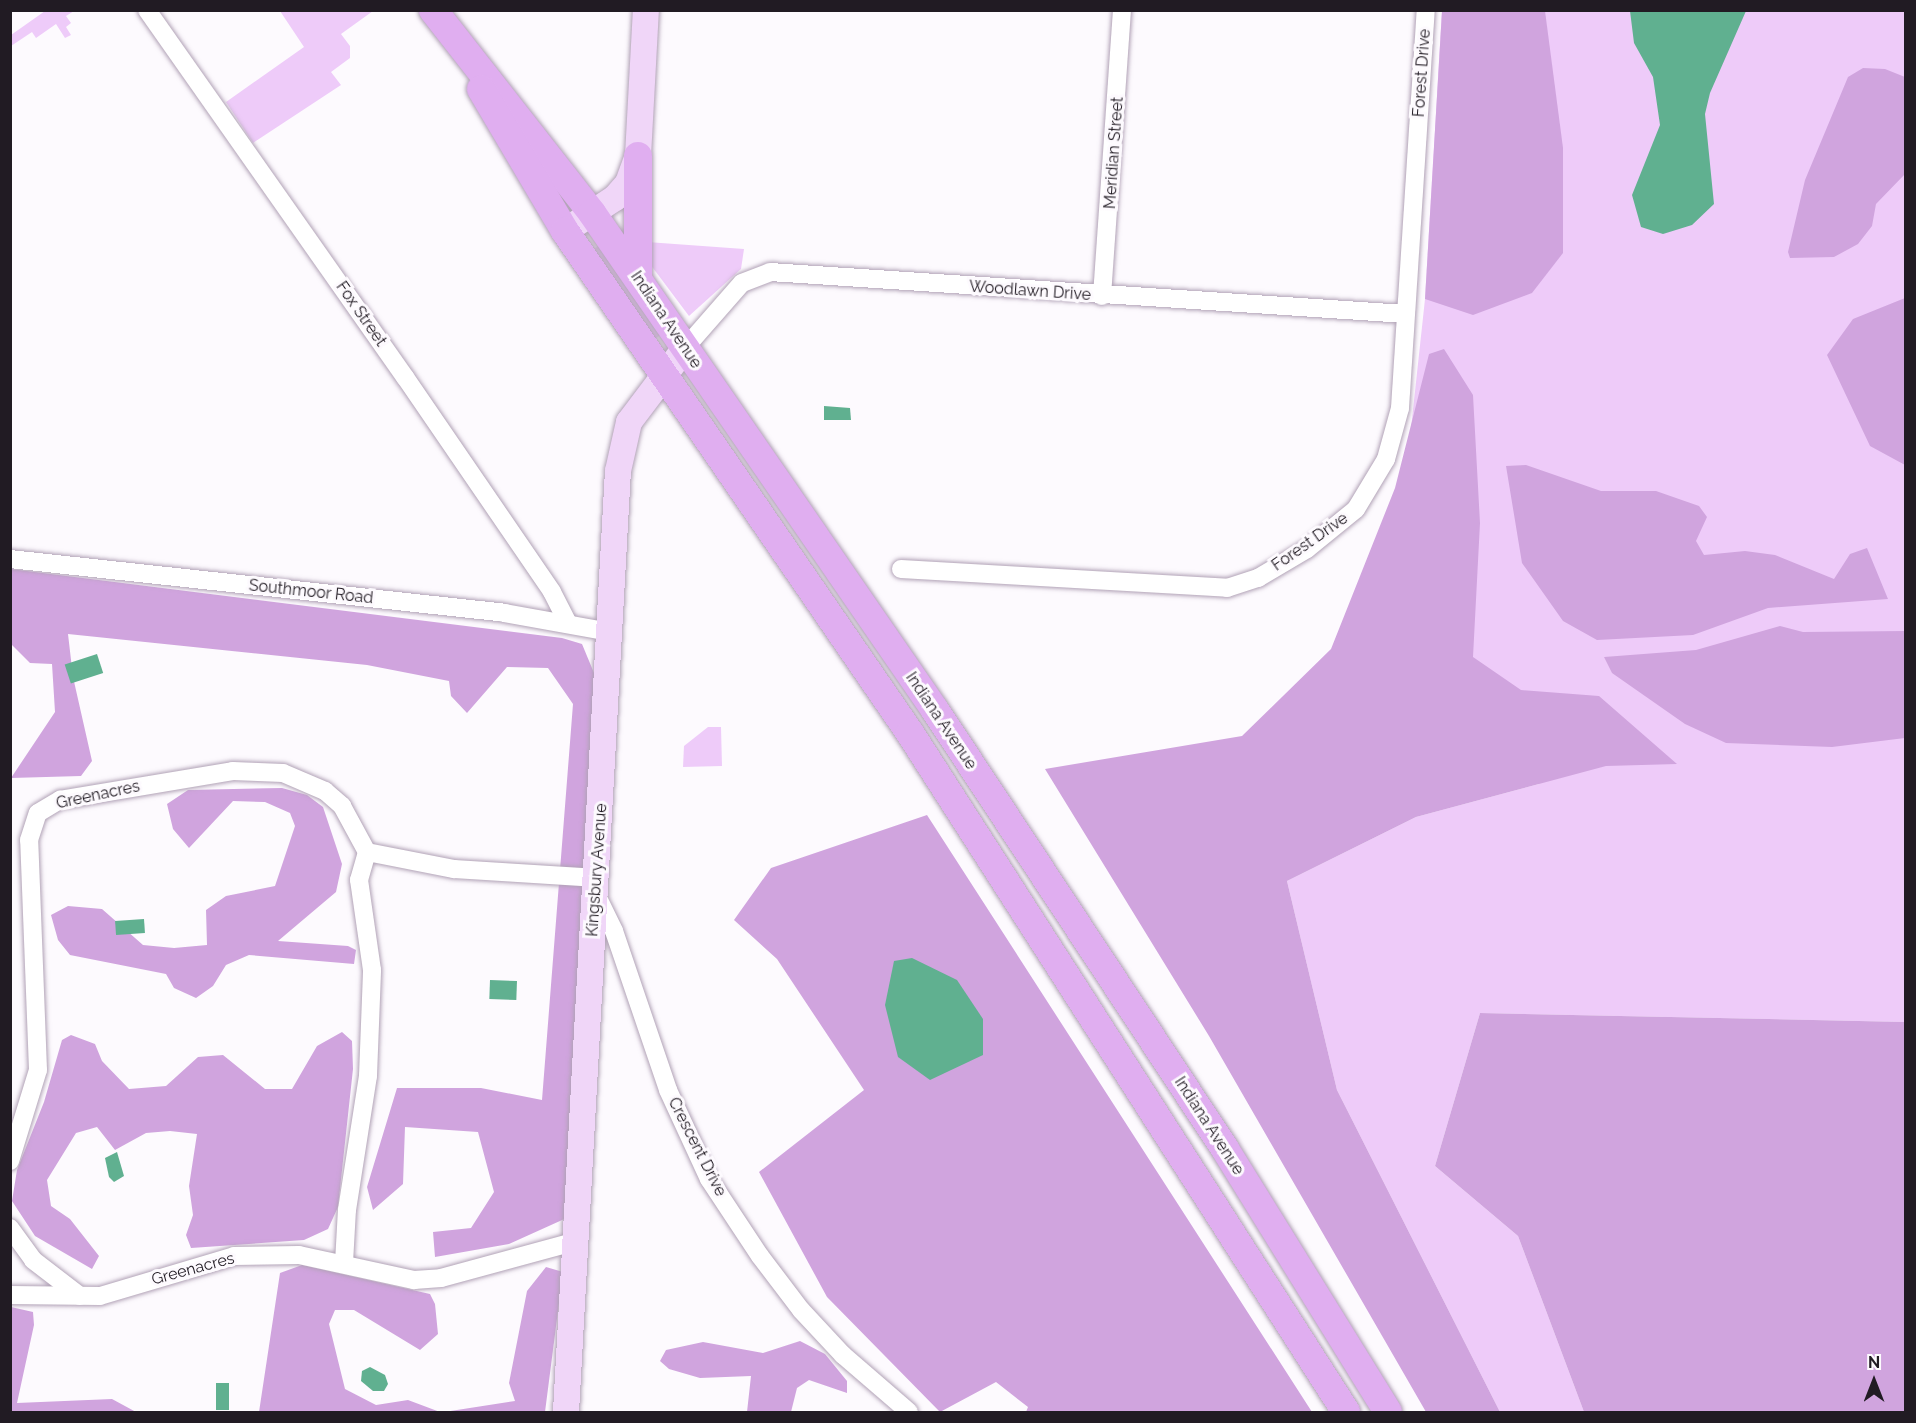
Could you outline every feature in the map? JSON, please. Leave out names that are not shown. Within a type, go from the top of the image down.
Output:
[{"type":"main road","name":"Indiana Avenue","points":[[433,10],[462,52],[493,112],[565,231],[907,728],[1346,1413]]},
{"type":"main road","name":"Indiana Avenue","points":[[462,52],[510,104],[592,213],[935,710],[1225,1149],[1388,1413]]},
{"type":"main road","points":[[638,156],[638,277]]},
{"type":"main road","points":[[907,728],[935,710]]},
{"type":"street","points":[[565,231],[622,190],[638,156],[646,10]]},
{"type":"street","name":"Meridian Street","points":[[1102,296],[1122,10]]},
{"type":"street","name":"Forest Drive","points":[[901,568],[1227,588],[1258,578],[1333,530],[1356,509],[1373,486],[1396,429],[1426,10]]},
{"type":"street","name":"Fox Street","points":[[155,14],[552,592],[568,623]]},
{"type":"street","name":"Woodlawn Drive","points":[[685,348],[742,283],[770,272],[1102,296],[1406,314]]},
{"type":"street","name":"Kingsbury Avenue","points":[[566,1413],[621,446],[629,422],[662,373],[685,348]]},
{"type":"street","name":"Southmoor Road","points":[[10,560],[568,623],[610,632]]},
{"type":"street","name":"Greenacres","points":[[10,1161],[38,1070],[28,863],[29,840],[38,813],[60,800],[233,771],[283,773],[325,791],[342,806],[367,852]]},
{"type":"street","points":[[344,1263],[347,1210],[368,1076],[372,970],[359,880],[367,852],[454,869],[597,887]]},
{"type":"street","name":"Crescent Drive","points":[[597,887],[668,1090],[709,1179],[759,1256],[801,1310],[843,1354],[909,1413]]},
{"type":"street","points":[[10,1228],[33,1260],[80,1296]]},
{"type":"street","name":"Greenacres","points":[[10,1295],[100,1296],[234,1256],[299,1255],[414,1280],[441,1278],[577,1240]]},
{"type":"shaded area","points":[[45,11],[74,11],[66,16],[71,23],[66,27],[71,35],[65,38],[56,24],[36,38],[32,32],[11,46],[11,35]]},
{"type":"shaded area","points":[[280,11],[373,11],[341,34],[350,46],[350,58],[331,72],[341,85],[253,143],[226,102],[304,47]]},
{"type":"shaded area","points":[[1442,11],[1905,11],[1905,1022],[1480,1013],[1435,1166],[1518,1236],[1584,1412],[1500,1412],[1337,1090],[1287,881],[1416,817],[1539,784],[1482,740],[1409,447],[1425,299]]},
{"type":"shaded area","points":[[1442,11],[1545,11],[1563,148],[1563,253],[1532,293],[1473,315],[1425,299]]},
{"type":"shaded area","points":[[1630,11],[1746,11],[1710,93],[1705,114],[1714,204],[1692,225],[1663,234],[1641,227],[1632,195],[1660,125],[1653,77],[1634,43]]},
{"type":"shaded area","points":[[1863,68],[1885,69],[1905,77],[1905,174],[1876,204],[1872,226],[1858,244],[1834,257],[1790,258],[1788,252],[1805,180],[1848,77]]},
{"type":"shaded area","points":[[647,242],[744,249],[741,269],[689,316],[650,264]]},
{"type":"shaded area","points":[[601,244],[664,333],[653,340],[594,249]]},
{"type":"shaded area","points":[[1905,298],[1905,465],[1870,446],[1827,355],[1853,319]]},
{"type":"shaded area","points":[[1444,349],[1473,395],[1480,523],[1473,657],[1521,690],[1599,696],[1677,764],[1606,766],[1416,817],[1287,881],[1337,1090],[1500,1412],[1426,1412],[1209,1036],[1045,769],[1242,736],[1331,649],[1395,488],[1429,354]]},
{"type":"shaded area","points":[[824,406],[850,408],[851,420],[824,420]]},
{"type":"shaded area","points":[[1526,465],[1601,491],[1656,491],[1699,506],[1707,517],[1696,541],[1704,555],[1745,551],[1775,555],[1834,579],[1850,554],[1867,548],[1888,599],[1768,608],[1693,635],[1597,640],[1563,621],[1522,563],[1506,466]]},
{"type":"shaded area","points":[[11,569],[562,638],[582,644],[599,685],[571,1216],[509,1244],[435,1257],[433,1232],[471,1228],[494,1192],[478,1132],[405,1127],[403,1184],[373,1210],[367,1187],[397,1088],[481,1088],[542,1100],[573,704],[548,668],[507,667],[467,713],[451,696],[449,681],[367,665],[68,634],[73,677],[92,761],[81,776],[11,778],[55,712],[52,664],[30,663],[11,644]]},
{"type":"shaded area","points":[[1780,626],[1803,632],[1905,631],[1905,738],[1832,747],[1726,743],[1685,724],[1612,673],[1604,657],[1696,650]]},
{"type":"shaded area","points":[[97,654],[103,673],[71,684],[65,665]]},
{"type":"shaded area","points":[[708,727],[721,727],[722,766],[683,767],[684,746]]},
{"type":"shaded area","points":[[282,788],[307,795],[323,807],[342,864],[336,892],[278,941],[348,946],[356,950],[354,964],[249,955],[226,965],[213,986],[196,998],[174,988],[166,974],[70,955],[58,940],[51,915],[68,906],[102,909],[143,945],[174,948],[207,945],[206,910],[226,896],[275,886],[295,826],[290,813],[265,802],[233,801],[189,848],[173,829],[167,804],[188,790]]},
{"type":"shaded area","points":[[927,815],[1312,1412],[1026,1412],[1028,1407],[996,1382],[940,1412],[827,1297],[759,1172],[864,1090],[777,959],[734,920],[771,868]]},
{"type":"shaded area","points":[[144,919],[145,933],[116,935],[115,921]]},
{"type":"shaded area","points":[[912,958],[957,980],[983,1019],[983,1055],[930,1080],[898,1057],[885,1005],[894,961]]},
{"type":"shaded area","points":[[490,980],[517,981],[516,1000],[489,999]]},
{"type":"shaded area","points":[[1480,1013],[1905,1022],[1905,1412],[1584,1412],[1518,1236],[1435,1166]]},
{"type":"shaded area","points":[[342,1032],[352,1041],[353,1069],[338,1207],[328,1229],[304,1240],[191,1248],[186,1235],[193,1215],[189,1186],[197,1134],[170,1131],[146,1133],[115,1150],[97,1127],[76,1133],[47,1180],[51,1206],[70,1219],[99,1256],[92,1269],[35,1236],[12,1201],[17,1170],[44,1102],[62,1040],[71,1035],[95,1044],[102,1061],[129,1089],[166,1086],[198,1057],[223,1055],[265,1089],[292,1089],[317,1046]]},
{"type":"shaded area","points":[[117,1152],[124,1176],[114,1182],[109,1177],[105,1158]]},
{"type":"shaded area","points":[[302,1265],[430,1294],[435,1304],[438,1334],[420,1350],[354,1310],[335,1310],[329,1324],[345,1389],[376,1405],[408,1400],[440,1412],[259,1412],[280,1273]]},
{"type":"shaded area","points":[[546,1267],[563,1272],[545,1412],[444,1412],[515,1401],[509,1383],[527,1291]]},
{"type":"shaded area","points":[[11,1307],[33,1312],[34,1325],[17,1403],[112,1399],[136,1412],[11,1412]]},
{"type":"shaded area","points":[[800,1341],[825,1354],[847,1381],[847,1393],[809,1380],[797,1388],[791,1412],[747,1412],[751,1376],[700,1378],[669,1369],[660,1361],[666,1350],[703,1342],[763,1353]]},
{"type":"shaded area","points":[[370,1367],[385,1375],[388,1384],[384,1391],[373,1391],[361,1381],[362,1371]]},
{"type":"shaded area","points":[[216,1383],[229,1383],[229,1410],[216,1410]]}]
